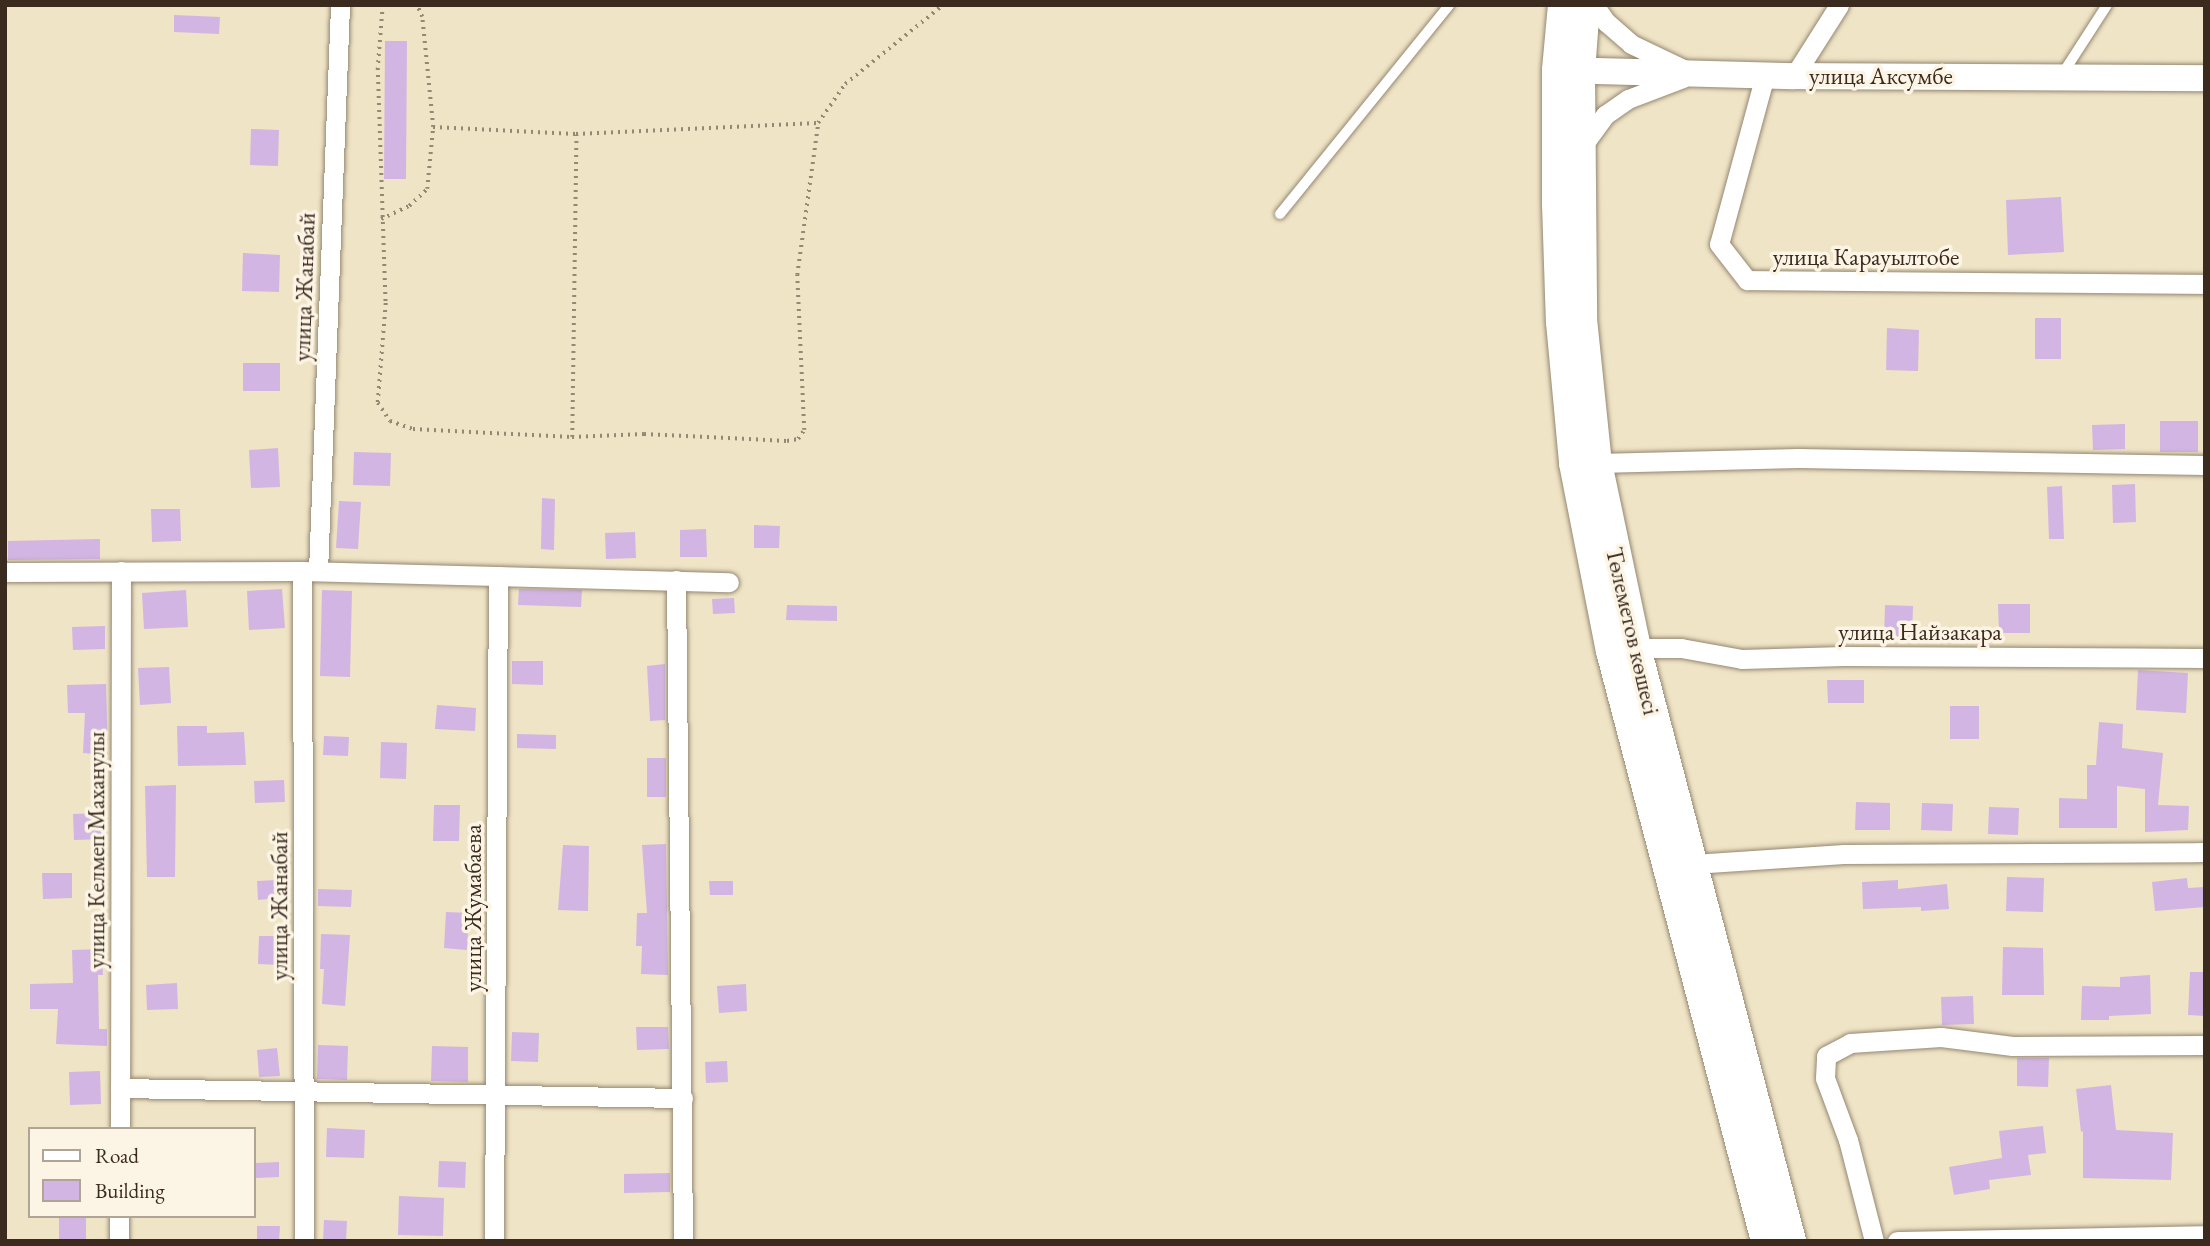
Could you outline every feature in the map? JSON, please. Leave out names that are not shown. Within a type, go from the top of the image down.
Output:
[{"type":"main road","name":"Төлеметов көшесі","points":[[1563,5],[1580,150],[1582,320],[1597,463],[1636,648],[1791,1241]]},
{"type":"main road","name":"Төлеметов көшесі","points":[[1585,5],[1569,71],[1561,322],[1574,463],[1590,556],[1611,651],[1766,1241]]},
{"type":"main road","name":"улица Аксумбе","points":[[1569,71],[1794,76],[2205,78]]},
{"type":"street","name":"улица Жанабай","points":[[304,1241],[310,571],[340,5]]},
{"type":"street","points":[[1594,5],[1606,22],[1631,44],[1693,74]]},
{"type":"street","points":[[1794,76],[1839,5]]},
{"type":"street","points":[[1580,150],[1605,115],[1628,99],[1693,74]]},
{"type":"street","name":"улица Карауылтобе","points":[[1765,75],[1719,244],[1746,280],[2205,284]]},
{"type":"street","points":[[1597,463],[1798,458],[2205,465]]},
{"type":"street","name":"улица Келмеп Маханулы","points":[[120,1127],[121,571]]},
{"type":"street","points":[[5,572],[310,571],[729,582]]},
{"type":"street","name":"улица Жумабаева","points":[[494,1241],[497,1097],[498,576]]},
{"type":"street","points":[[676,580],[684,1241]]},
{"type":"street","name":"улица Найзакара","points":[[1636,648],[1681,648],[1742,659],[1843,656],[2205,658]]},
{"type":"street","points":[[1693,864],[1844,854],[2205,852]]},
{"type":"street","points":[[1874,1241],[1848,1140],[1825,1078],[1826,1056],[1850,1043],[1941,1038],[2012,1046],[2205,1045]]},
{"type":"street","points":[[120,1088],[304,1090],[497,1097],[683,1098]]},
{"type":"street","points":[[119,1218],[119,1241]]},
{"type":"street","points":[[1897,1241],[2205,1235]]},
{"type":"lane","points":[[1280,214],[1449,5]]},
{"type":"lane","points":[[2060,76],[2107,5]]},
{"type":"path","points":[[383,5],[377,68],[386,303],[378,403],[390,421],[413,429],[572,437],[644,434],[798,439],[804,430],[797,275],[818,123],[845,84],[943,5]]},
{"type":"path","points":[[381,219],[409,206],[427,189],[433,127],[422,17],[417,5]]},
{"type":"path","points":[[433,127],[576,134],[818,123]]},
{"type":"path","points":[[572,437],[576,134]]},
{"type":"building","points":[[174,15],[220,17],[219,34],[174,32]]},
{"type":"building","points":[[385,41],[407,41],[406,179],[384,179]]},
{"type":"building","points":[[251,129],[279,130],[278,166],[250,165]]},
{"type":"building","points":[[2061,197],[2064,252],[2008,255],[2006,200]]},
{"type":"building","points":[[243,253],[280,255],[279,292],[242,291]]},
{"type":"building","points":[[2035,318],[2061,318],[2061,359],[2035,359]]},
{"type":"building","points":[[1887,328],[1919,330],[1918,371],[1886,370]]},
{"type":"building","points":[[243,363],[280,363],[280,391],[243,391]]},
{"type":"building","points":[[2160,421],[2198,421],[2198,452],[2160,452]]},
{"type":"building","points":[[2125,424],[2125,449],[2093,450],[2092,425]]},
{"type":"building","points":[[278,448],[280,487],[251,488],[249,450]]},
{"type":"building","points":[[354,452],[391,453],[390,486],[353,485]]},
{"type":"building","points":[[2135,484],[2136,522],[2113,523],[2112,485]]},
{"type":"building","points":[[2062,486],[2064,539],[2049,539],[2047,487]]},
{"type":"building","points":[[542,498],[555,499],[554,550],[541,549]]},
{"type":"building","points":[[339,501],[361,502],[358,549],[336,548]]},
{"type":"building","points":[[151,509],[180,509],[181,541],[152,542]]},
{"type":"building","points":[[754,525],[780,526],[779,548],[754,548]]},
{"type":"building","points":[[706,529],[707,557],[680,557],[680,530]]},
{"type":"building","points":[[635,532],[636,558],[606,559],[605,533]]},
{"type":"building","points":[[100,539],[100,559],[8,560],[8,541]]},
{"type":"building","points":[[282,589],[285,628],[249,630],[247,591]]},
{"type":"building","points":[[519,589],[582,590],[581,607],[518,605]]},
{"type":"building","points":[[186,590],[188,627],[144,629],[142,593]]},
{"type":"building","points":[[322,590],[352,591],[350,677],[320,676]]},
{"type":"building","points":[[734,598],[735,613],[713,614],[712,599]]},
{"type":"building","points":[[1998,604],[2030,604],[2030,633],[1999,633]]},
{"type":"building","points":[[787,605],[837,606],[837,621],[786,620]]},
{"type":"building","points":[[1885,605],[1913,606],[1912,638],[1884,637]]},
{"type":"building","points":[[105,626],[105,649],[73,650],[72,627]]},
{"type":"building","points":[[512,661],[543,661],[543,685],[512,684]]},
{"type":"building","points":[[665,664],[665,720],[650,721],[647,666]]},
{"type":"building","points":[[169,667],[171,703],[140,705],[138,668]]},
{"type":"building","points":[[2138,670],[2188,673],[2186,713],[2136,710]]},
{"type":"building","points":[[1827,680],[1864,680],[1864,703],[1828,703]]},
{"type":"building","points":[[106,684],[108,755],[83,753],[85,713],[68,713],[67,685]]},
{"type":"building","points":[[437,705],[476,708],[475,731],[435,729]]},
{"type":"building","points":[[1950,706],[1979,706],[1979,739],[1950,739]]},
{"type":"building","points":[[2099,722],[2123,724],[2122,748],[2163,753],[2158,805],[2189,806],[2188,830],[2145,832],[2145,789],[2117,786],[2117,828],[2059,828],[2059,798],[2087,799],[2087,765],[2096,765]]},
{"type":"building","points":[[177,726],[207,726],[207,733],[244,732],[246,765],[178,766]]},
{"type":"building","points":[[517,734],[556,735],[556,749],[517,748]]},
{"type":"building","points":[[324,736],[349,737],[348,756],[323,755]]},
{"type":"building","points":[[381,742],[407,743],[406,779],[380,778]]},
{"type":"building","points":[[647,758],[666,758],[666,797],[647,797]]},
{"type":"building","points":[[284,780],[285,802],[255,803],[254,781]]},
{"type":"building","points":[[176,785],[175,877],[147,877],[145,786]]},
{"type":"building","points":[[1856,802],[1890,803],[1890,830],[1855,830]]},
{"type":"building","points":[[1922,803],[1953,804],[1952,831],[1921,830]]},
{"type":"building","points":[[434,805],[460,805],[459,841],[433,841]]},
{"type":"building","points":[[1989,807],[2019,808],[2018,835],[1988,834]]},
{"type":"building","points":[[105,813],[107,839],[74,840],[73,814]]},
{"type":"building","points":[[666,844],[668,975],[641,974],[642,946],[636,946],[637,913],[647,913],[642,845]]},
{"type":"building","points":[[563,845],[589,846],[588,911],[558,910]]},
{"type":"building","points":[[42,873],[72,873],[72,898],[43,899]]},
{"type":"building","points":[[2007,877],[2044,878],[2043,912],[2006,911]]},
{"type":"building","points":[[2187,878],[2188,888],[2205,887],[2205,907],[2155,911],[2152,882]]},
{"type":"building","points":[[276,880],[277,898],[258,900],[257,881]]},
{"type":"building","points":[[1898,880],[1898,889],[1947,884],[1949,909],[1863,909],[1862,882]]},
{"type":"building","points":[[709,881],[733,881],[733,895],[710,895]]},
{"type":"building","points":[[318,889],[352,890],[351,907],[318,906]]},
{"type":"building","points":[[446,912],[469,913],[467,950],[444,948]]},
{"type":"building","points":[[321,934],[350,935],[345,1006],[322,1004],[324,969],[320,969]]},
{"type":"building","points":[[259,936],[280,936],[280,965],[258,964]]},
{"type":"building","points":[[2003,947],[2043,948],[2044,995],[2002,995]]},
{"type":"building","points":[[102,949],[103,975],[98,975],[99,1029],[107,1029],[107,1046],[56,1044],[58,1009],[30,1009],[30,984],[73,983],[72,950]]},
{"type":"building","points":[[2190,972],[2205,972],[2205,1016],[2188,1015]]},
{"type":"building","points":[[2150,975],[2151,1014],[2109,1016],[2109,1020],[2081,1020],[2082,986],[2120,987],[2120,977]]},
{"type":"building","points":[[177,983],[178,1009],[147,1010],[146,985]]},
{"type":"building","points":[[746,984],[747,1011],[719,1013],[717,986]]},
{"type":"building","points":[[1973,996],[1974,1024],[1942,1025],[1941,997]]},
{"type":"building","points":[[636,1027],[668,1027],[669,1049],[637,1050]]},
{"type":"building","points":[[512,1032],[539,1033],[538,1062],[511,1061]]},
{"type":"building","points":[[318,1045],[348,1046],[347,1080],[317,1079]]},
{"type":"building","points":[[432,1046],[468,1047],[468,1082],[431,1081]]},
{"type":"building","points":[[277,1048],[280,1076],[259,1077],[257,1050]]},
{"type":"building","points":[[2017,1058],[2049,1058],[2048,1087],[2017,1086]]},
{"type":"building","points":[[727,1061],[728,1082],[706,1083],[705,1062]]},
{"type":"building","points":[[100,1071],[101,1104],[70,1105],[69,1072]]},
{"type":"building","points":[[2111,1085],[2116,1130],[2173,1133],[2171,1180],[2083,1178],[2083,1131],[2081,1132],[2076,1089]]},
{"type":"building","points":[[2043,1126],[2046,1153],[2028,1155],[2031,1175],[1989,1180],[1990,1189],[1954,1195],[1949,1167],[2002,1158],[1999,1131]]},
{"type":"building","points":[[327,1128],[365,1130],[364,1158],[326,1157]]},
{"type":"building","points":[[439,1161],[466,1162],[465,1188],[438,1187]]},
{"type":"building","points":[[279,1162],[279,1177],[256,1178],[256,1163]]},
{"type":"building","points":[[670,1173],[670,1192],[624,1193],[624,1174]]},
{"type":"building","points":[[399,1196],[444,1198],[443,1236],[398,1235]]},
{"type":"building","points":[[59,1218],[86,1218],[86,1240],[59,1240]]},
{"type":"building","points":[[324,1220],[347,1221],[346,1241],[323,1241]]},
{"type":"building","points":[[257,1226],[280,1226],[279,1241],[257,1241]]}]
